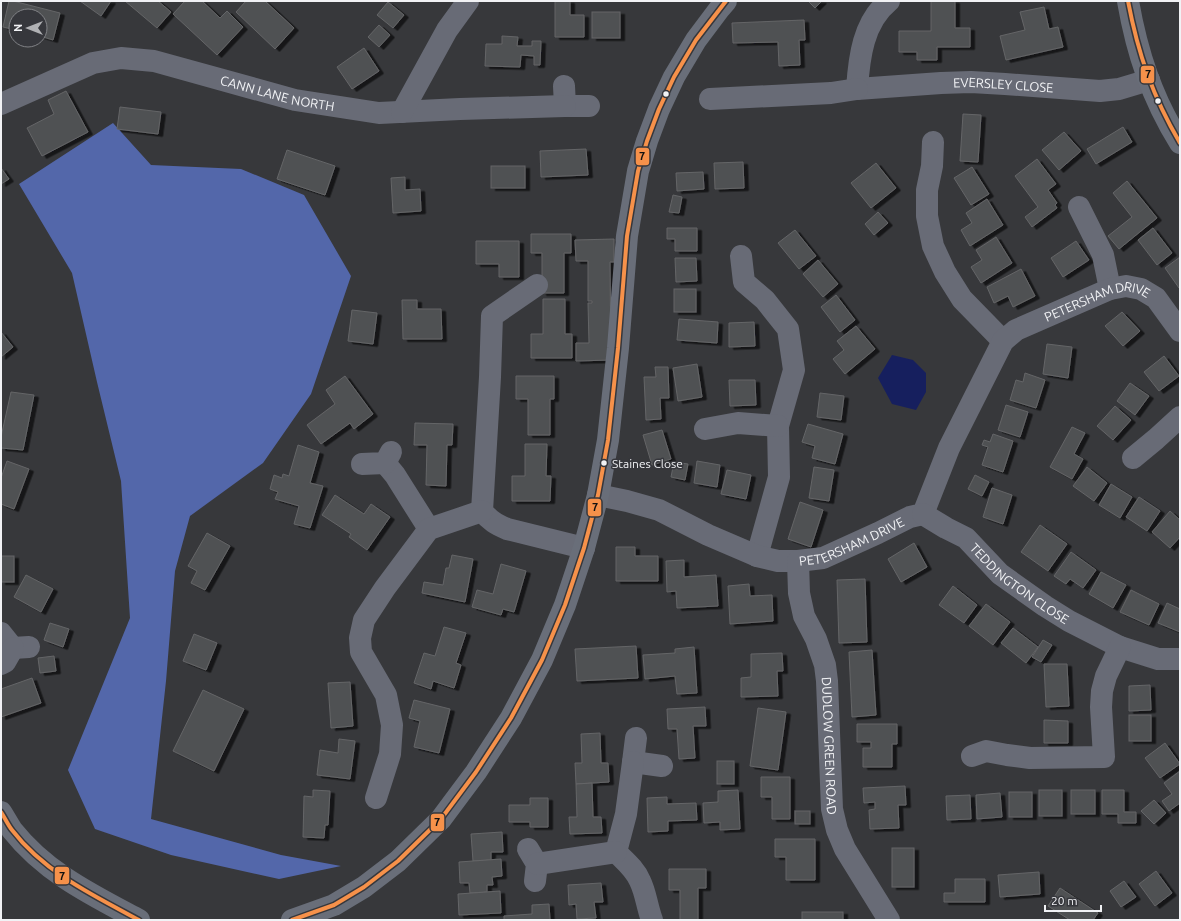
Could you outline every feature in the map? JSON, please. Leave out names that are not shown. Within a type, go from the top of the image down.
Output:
[{"type":"street","points":[[402,112],[447,30],[468,1]]},
{"type":"street","points":[[292,920],[334,905],[364,886],[398,861],[441,819],[476,772],[511,718],[542,660],[565,605],[584,548],[598,495],[608,440],[618,348],[627,236],[638,171],[659,109],[674,77],[696,40],[726,1]]},
{"type":"street","points":[[857,89],[858,68],[865,38],[872,20],[889,1]]},
{"type":"street","points":[[1128,1],[1140,56],[1160,106],[1178,135]]},
{"type":"street","name":"CANN LANE NORTH","points":[[1,104],[93,62],[121,58],[154,61],[295,100],[379,114],[460,109],[565,96],[589,106]]},
{"type":"street","name":"EVERSLEY CLOSE","points":[[710,99],[831,93],[857,89],[971,82],[1100,92],[1119,89],[1149,80]]},
{"type":"street","points":[[933,142],[932,166],[927,190],[927,216],[933,246],[945,272],[962,299],[1003,341]]},
{"type":"street","points":[[1079,206],[1103,255],[1110,289]]},
{"type":"street","points":[[741,256],[744,282],[765,300],[788,329],[794,370],[778,426],[779,476],[757,556]]},
{"type":"street","points":[[536,285],[492,316],[482,510],[489,519],[507,529],[584,548]]},
{"type":"street","name":"PETERSHAM DRIVE","points":[[598,495],[659,510],[708,535],[757,556],[778,562],[823,558],[878,533],[910,516],[923,514],[949,448],[1003,341],[1016,330],[1110,289],[1126,286],[1141,289],[1156,298],[1180,331]]},
{"type":"street","points":[[1133,458],[1156,440],[1180,417]]},
{"type":"street","points":[[705,429],[738,423],[778,426]]},
{"type":"street","points":[[362,464],[388,457],[395,475],[429,529]]},
{"type":"street","points":[[376,798],[390,754],[392,725],[386,695],[362,652],[360,638],[364,620],[385,588],[429,529],[482,510]]},
{"type":"street","name":"TEDDINGTON CLOSE","points":[[923,514],[966,538],[1000,574],[1069,621],[1120,647],[1158,659],[1180,659]]},
{"type":"street","name":"DUDLOW GREEN ROAD","points":[[798,561],[799,593],[804,616],[816,639],[825,665],[827,681],[832,810],[837,830],[845,849],[889,920]]},
{"type":"street","points":[[971,757],[986,751],[1030,758],[1110,758],[1101,707],[1102,691],[1106,676],[1120,647]]},
{"type":"street","points":[[616,852],[626,814],[636,738]]},
{"type":"street","points":[[633,762],[662,766]]},
{"type":"street","points":[[1,812],[12,829],[36,856],[63,877],[85,891],[139,920]]},
{"type":"street","points":[[533,865],[616,852]]},
{"type":"street","points":[[616,852],[631,867],[640,880],[652,920]]},
{"type":"shaded area","points":[[113,123],[151,165],[241,169],[304,195],[351,276],[311,394],[263,463],[190,516],[175,571],[166,681],[151,819],[281,855],[341,866],[279,879],[171,855],[95,829],[68,770],[130,618],[121,481],[72,273],[19,184]]},
{"type":"shaded area","points":[[892,355],[913,360],[926,373],[926,392],[916,410],[892,404],[878,378]]},
{"type":"building","points":[[9,1],[40,8],[8,8],[8,28],[3,27]]},
{"type":"building","points":[[80,1],[111,1],[101,16]]},
{"type":"building","points":[[125,1],[158,1],[171,12],[157,28]]},
{"type":"building","points":[[185,1],[202,1],[220,18],[227,11],[243,27],[217,55],[173,14]]},
{"type":"building","points":[[246,1],[265,1],[294,28],[275,49],[236,12]]},
{"type":"building","points":[[555,1],[570,1],[570,15],[584,15],[584,37],[555,37]]},
{"type":"building","points":[[808,1],[822,1],[815,8]]},
{"type":"building","points":[[931,1],[955,1],[955,28],[970,28],[970,47],[937,47],[937,60],[917,60],[917,52],[899,52],[899,31],[931,31]]},
{"type":"building","points":[[388,2],[404,15],[393,28],[377,15]]},
{"type":"building","points":[[1044,7],[1049,29],[1058,27],[1063,47],[1006,60],[1000,36],[1025,30],[1020,12]]},
{"type":"building","points":[[48,10],[60,13],[53,40],[48,38]]},
{"type":"building","points":[[592,12],[620,12],[620,38],[592,38]]},
{"type":"building","points":[[804,20],[805,40],[799,40],[800,65],[779,66],[778,42],[733,43],[732,23]]},
{"type":"building","points":[[379,25],[390,35],[379,47],[368,37]]},
{"type":"building","points":[[502,36],[518,37],[517,46],[532,46],[532,41],[541,41],[540,65],[534,65],[534,56],[521,55],[520,67],[485,66],[486,44],[502,44]]},
{"type":"building","points":[[364,48],[379,71],[352,89],[337,67]]},
{"type":"building","points":[[66,91],[88,132],[42,156],[27,128],[54,114],[48,100]]},
{"type":"building","points":[[120,107],[161,112],[158,134],[117,129]]},
{"type":"building","points":[[963,114],[981,115],[978,162],[960,161]]},
{"type":"building","points":[[1123,127],[1132,142],[1096,164],[1087,149]]},
{"type":"building","points":[[1064,132],[1081,151],[1059,170],[1042,150]]},
{"type":"building","points":[[586,149],[588,175],[541,177],[540,151]]},
{"type":"building","points":[[287,150],[335,166],[325,195],[277,179]]},
{"type":"building","points":[[1037,159],[1056,184],[1048,190],[1057,203],[1055,205],[1057,208],[1032,227],[1025,217],[1038,207],[1015,176]]},
{"type":"building","points":[[743,162],[744,188],[715,189],[714,163]]},
{"type":"building","points":[[876,163],[896,188],[871,208],[851,183]]},
{"type":"building","points":[[491,166],[525,166],[525,188],[491,188]]},
{"type":"building","points":[[972,167],[989,194],[971,205],[954,178]]},
{"type":"building","points":[[1,168],[9,179],[1,184]]},
{"type":"building","points":[[703,172],[704,189],[677,191],[676,173]]},
{"type":"building","points":[[405,177],[405,190],[420,189],[421,211],[393,213],[391,178]]},
{"type":"building","points":[[1127,181],[1157,218],[1119,249],[1108,236],[1132,217],[1113,193]]},
{"type":"building","points":[[673,195],[682,197],[679,213],[669,212]]},
{"type":"building","points":[[987,199],[1003,225],[970,246],[961,230],[972,223],[966,213]]},
{"type":"building","points":[[878,212],[888,223],[874,235],[865,224]]},
{"type":"building","points":[[667,228],[697,228],[697,251],[675,251],[675,239],[667,239]]},
{"type":"building","points":[[1153,228],[1172,253],[1157,265],[1138,240]]},
{"type":"building","points":[[795,230],[816,256],[799,269],[778,243]]},
{"type":"building","points":[[531,234],[571,234],[571,253],[564,253],[564,293],[542,293],[542,253],[531,253]]},
{"type":"building","points":[[996,237],[1012,263],[981,283],[971,267],[982,260],[976,250]]},
{"type":"building","points":[[614,239],[614,262],[610,262],[611,360],[576,361],[576,343],[589,343],[588,303],[592,303],[592,301],[588,301],[588,261],[576,261],[575,240]]},
{"type":"building","points":[[476,241],[519,241],[519,277],[499,277],[499,264],[476,264]]},
{"type":"building","points":[[1076,241],[1089,260],[1063,277],[1051,258]]},
{"type":"building","points":[[1180,257],[1180,288],[1179,288],[1165,268]]},
{"type":"building","points":[[675,258],[696,258],[697,281],[676,282]]},
{"type":"building","points":[[818,260],[838,284],[823,297],[803,274]]},
{"type":"building","points":[[1021,269],[1035,296],[1013,307],[1008,296],[994,303],[987,287]]},
{"type":"building","points":[[674,289],[696,289],[696,312],[674,312]]},
{"type":"building","points":[[836,295],[855,320],[840,332],[821,307]]},
{"type":"building","points":[[543,299],[565,299],[565,334],[572,334],[572,358],[531,358],[531,334],[543,334]]},
{"type":"building","points":[[402,300],[417,300],[417,309],[441,309],[442,339],[403,339]]},
{"type":"building","points":[[352,310],[377,313],[373,344],[348,341]]},
{"type":"building","points":[[1122,312],[1140,331],[1123,346],[1105,326]]},
{"type":"building","points":[[679,319],[718,322],[717,343],[677,340]]},
{"type":"building","points":[[754,322],[755,346],[729,347],[729,323]]},
{"type":"building","points":[[856,326],[875,349],[845,374],[833,359],[844,350],[837,341]]},
{"type":"building","points":[[1,332],[13,347],[1,357]]},
{"type":"building","points":[[1047,344],[1072,347],[1068,378],[1043,374]]},
{"type":"building","points":[[1164,356],[1179,376],[1159,391],[1144,372]]},
{"type":"building","points":[[697,364],[702,397],[678,401],[673,368]]},
{"type":"building","points":[[655,367],[668,367],[669,398],[660,398],[661,419],[646,420],[644,377],[656,377]]},
{"type":"building","points":[[1025,373],[1045,380],[1036,408],[1010,400],[1016,380],[1023,382]]},
{"type":"building","points":[[345,376],[373,414],[354,429],[350,423],[321,444],[307,425],[335,404],[326,390]]},
{"type":"building","points":[[516,376],[554,376],[554,399],[550,399],[550,435],[528,435],[528,399],[516,399]]},
{"type":"building","points":[[729,380],[755,380],[756,405],[730,406]]},
{"type":"building","points":[[1130,383],[1149,396],[1135,415],[1117,401]]},
{"type":"building","points":[[11,392],[34,395],[23,450],[1,448],[1,437]]},
{"type":"building","points":[[820,393],[844,396],[841,420],[817,417]]},
{"type":"building","points":[[1006,405],[1028,412],[1020,437],[998,430]]},
{"type":"building","points":[[1115,406],[1131,420],[1113,440],[1097,426]]},
{"type":"building","points":[[415,423],[453,424],[452,445],[447,445],[446,486],[426,485],[427,445],[414,445]]},
{"type":"building","points":[[808,424],[843,434],[835,464],[812,458],[815,446],[802,442]]},
{"type":"building","points":[[1072,427],[1085,433],[1074,454],[1083,459],[1072,479],[1050,467]]},
{"type":"building","points":[[662,430],[671,459],[652,465],[643,435]]},
{"type":"building","points":[[993,434],[1013,441],[1003,472],[982,465],[988,447],[982,445],[984,440],[990,442]]},
{"type":"building","points":[[525,444],[547,444],[546,476],[551,476],[550,501],[512,501],[512,476],[525,476]]},
{"type":"building","points":[[298,445],[319,452],[310,483],[323,486],[310,528],[294,524],[299,506],[275,499],[278,492],[270,489],[274,475],[282,478],[283,474],[289,476]]},
{"type":"building","points":[[7,461],[29,469],[14,509],[1,504],[1,478]]},
{"type":"building","points":[[697,461],[720,465],[717,487],[694,483]]},
{"type":"building","points":[[674,462],[688,464],[685,480],[671,477]]},
{"type":"building","points":[[814,467],[834,470],[829,501],[809,498]]},
{"type":"building","points":[[1087,467],[1107,483],[1094,501],[1073,486]]},
{"type":"building","points":[[727,470],[751,475],[746,499],[721,494]]},
{"type":"building","points":[[975,475],[989,482],[982,496],[968,489]]},
{"type":"building","points":[[1111,484],[1132,497],[1120,518],[1099,505]]},
{"type":"building","points":[[992,488],[1012,495],[1003,524],[983,517]]},
{"type":"building","points":[[335,495],[364,514],[371,504],[390,517],[367,550],[349,537],[351,534],[322,515]]},
{"type":"building","points":[[1139,497],[1160,511],[1147,531],[1126,517]]},
{"type":"building","points":[[800,502],[823,510],[811,547],[788,539]]},
{"type":"building","points":[[1170,511],[1180,520],[1180,537],[1170,548],[1152,532]]},
{"type":"building","points":[[1040,525],[1067,544],[1048,571],[1021,552]]},
{"type":"building","points":[[207,533],[230,546],[205,590],[191,583],[197,571],[188,566]]},
{"type":"building","points":[[914,543],[927,567],[901,582],[888,559]]},
{"type":"building","points":[[616,547],[635,547],[635,556],[658,556],[658,581],[616,581]]},
{"type":"building","points":[[1071,552],[1096,570],[1083,588],[1070,579],[1066,584],[1054,576]]},
{"type":"building","points":[[452,555],[473,559],[465,602],[422,593],[424,582],[443,585],[446,568],[449,568]]},
{"type":"building","points":[[1,556],[14,556],[14,582],[1,582]]},
{"type":"building","points":[[684,560],[684,577],[716,575],[718,606],[677,608],[676,591],[667,592],[666,561]]},
{"type":"building","points":[[501,564],[526,571],[514,612],[503,609],[501,615],[472,607],[477,590],[493,594]]},
{"type":"building","points":[[1101,572],[1126,585],[1113,608],[1089,594]]},
{"type":"building","points":[[26,575],[53,589],[41,612],[14,597]]},
{"type":"building","points":[[865,579],[867,642],[839,643],[837,580]]},
{"type":"building","points":[[749,584],[750,596],[772,595],[773,621],[730,624],[728,586]]},
{"type":"building","points":[[953,586],[977,605],[964,623],[939,605]]},
{"type":"building","points":[[1131,590],[1159,604],[1149,625],[1120,612]]},
{"type":"building","points":[[1167,603],[1180,609],[1180,632],[1158,623]]},
{"type":"building","points":[[986,604],[1010,622],[993,645],[969,626]]},
{"type":"building","points":[[50,623],[69,629],[63,647],[44,640]]},
{"type":"building","points":[[444,627],[466,633],[456,663],[461,665],[454,688],[433,681],[431,689],[414,683],[424,653],[435,656]]},
{"type":"building","points":[[1013,628],[1038,647],[1026,663],[1001,643]]},
{"type":"building","points":[[194,634],[217,643],[206,670],[183,661]]},
{"type":"building","points":[[1043,640],[1052,645],[1041,662],[1032,657]]},
{"type":"building","points":[[636,646],[638,678],[577,681],[575,649]]},
{"type":"building","points":[[694,647],[697,693],[677,694],[675,676],[645,679],[643,655],[675,653],[675,649]]},
{"type":"building","points":[[872,650],[876,715],[852,717],[849,652]]},
{"type":"building","points":[[782,653],[783,671],[777,671],[778,696],[741,697],[741,678],[751,677],[751,654]]},
{"type":"building","points":[[54,656],[56,671],[40,673],[38,658]]},
{"type":"building","points":[[1044,664],[1067,664],[1069,706],[1046,707]]},
{"type":"building","points":[[32,678],[41,703],[1,717],[1,689]]},
{"type":"building","points":[[350,682],[353,726],[331,728],[328,683]]},
{"type":"building","points":[[1150,685],[1151,710],[1129,711],[1129,686]]},
{"type":"building","points":[[203,690],[244,709],[214,771],[173,751]]},
{"type":"building","points":[[414,700],[450,709],[439,753],[414,747],[420,721],[409,718]]},
{"type":"building","points":[[705,707],[706,726],[693,726],[695,758],[679,759],[677,729],[668,729],[667,709]]},
{"type":"building","points":[[758,708],[786,712],[778,770],[750,766]]},
{"type":"building","points":[[1129,715],[1151,715],[1151,741],[1129,741]]},
{"type":"building","points":[[1044,720],[1068,721],[1068,743],[1044,743]]},
{"type":"building","points":[[857,724],[897,724],[897,744],[892,744],[892,767],[863,767],[863,748],[871,748],[871,742],[857,742]]},
{"type":"building","points":[[600,733],[601,763],[608,763],[609,782],[576,784],[575,763],[582,763],[581,734]]},
{"type":"building","points":[[339,739],[355,741],[350,779],[317,775],[320,750],[338,753]]},
{"type":"building","points":[[1165,743],[1180,764],[1160,778],[1145,758]]},
{"type":"building","points":[[717,761],[734,761],[734,784],[717,784]]},
{"type":"building","points":[[1180,771],[1180,803],[1169,811],[1162,801],[1172,794],[1164,783]]},
{"type":"building","points":[[761,777],[790,777],[790,819],[772,819],[772,797],[761,797]]},
{"type":"building","points":[[592,783],[593,817],[601,817],[602,833],[570,834],[569,817],[577,817],[576,784]]},
{"type":"building","points":[[905,786],[906,805],[898,805],[899,828],[870,829],[869,810],[875,809],[875,802],[864,803],[863,788]]},
{"type":"building","points":[[313,790],[330,791],[328,825],[325,825],[324,838],[303,837],[304,796],[313,797]]},
{"type":"building","points":[[738,790],[740,829],[720,830],[720,822],[704,823],[703,803],[718,802],[718,791]]},
{"type":"building","points":[[1039,790],[1062,790],[1062,816],[1039,816]]},
{"type":"building","points":[[1071,790],[1095,790],[1095,814],[1071,814]]},
{"type":"building","points":[[1102,790],[1124,790],[1124,812],[1136,812],[1136,823],[1118,823],[1118,814],[1102,814]]},
{"type":"building","points":[[1009,792],[1032,792],[1032,817],[1009,817]]},
{"type":"building","points":[[1000,793],[1002,817],[977,819],[976,795]]},
{"type":"building","points":[[970,795],[971,819],[947,820],[946,796]]},
{"type":"building","points":[[667,797],[667,804],[696,803],[697,820],[668,821],[668,831],[648,832],[647,798]]},
{"type":"building","points":[[530,798],[548,798],[548,827],[530,827],[530,822],[509,822],[509,805],[530,805]]},
{"type":"building","points":[[1154,800],[1166,813],[1154,824],[1141,811]]},
{"type":"building","points":[[795,811],[810,811],[810,824],[795,824]]},
{"type":"building","points":[[502,832],[503,852],[491,852],[491,860],[473,861],[471,834]]},
{"type":"building","points":[[775,839],[815,839],[815,880],[786,880],[786,857],[775,857]]},
{"type":"building","points":[[892,848],[914,848],[914,887],[892,887]]},
{"type":"building","points":[[501,859],[502,876],[492,877],[493,885],[487,885],[487,892],[470,893],[469,883],[460,883],[459,862]]},
{"type":"building","points":[[669,869],[706,869],[706,888],[698,888],[698,920],[680,920],[680,890],[669,890]]},
{"type":"building","points":[[1156,871],[1172,893],[1155,906],[1139,884]]},
{"type":"building","points":[[1039,872],[1040,894],[1000,897],[998,875]]},
{"type":"building","points":[[955,879],[985,879],[985,902],[944,902],[944,893],[955,893]]},
{"type":"building","points":[[1124,881],[1136,897],[1121,907],[1110,891]]},
{"type":"building","points":[[601,883],[603,902],[594,902],[596,918],[577,919],[576,904],[569,905],[568,885]]},
{"type":"building","points":[[1060,888],[1098,913],[1093,920],[1070,920],[1048,906]]},
{"type":"building","points":[[500,891],[501,913],[459,915],[458,894]]},
{"type":"building","points":[[549,904],[550,920],[504,920],[504,916],[532,914],[532,905]]},
{"type":"building","points":[[802,912],[843,912],[843,920],[802,920]]},
{"type":"transit line","name":"7","points":[[292,920],[334,905],[364,887],[398,861],[441,819],[476,772],[511,718],[542,660],[565,605],[584,548],[598,495],[608,440],[618,348],[627,236],[638,171],[659,109],[674,77],[696,40],[726,1]]},
{"type":"transit line","name":"7","points":[[1128,1],[1142,57],[1154,92],[1180,143]]},
{"type":"transit line","name":"7","points":[[1,812],[11,828],[25,845],[54,871],[87,892],[139,920]]},
{"type":"place","name":"Staines Close","points":[[604,463]]}]
